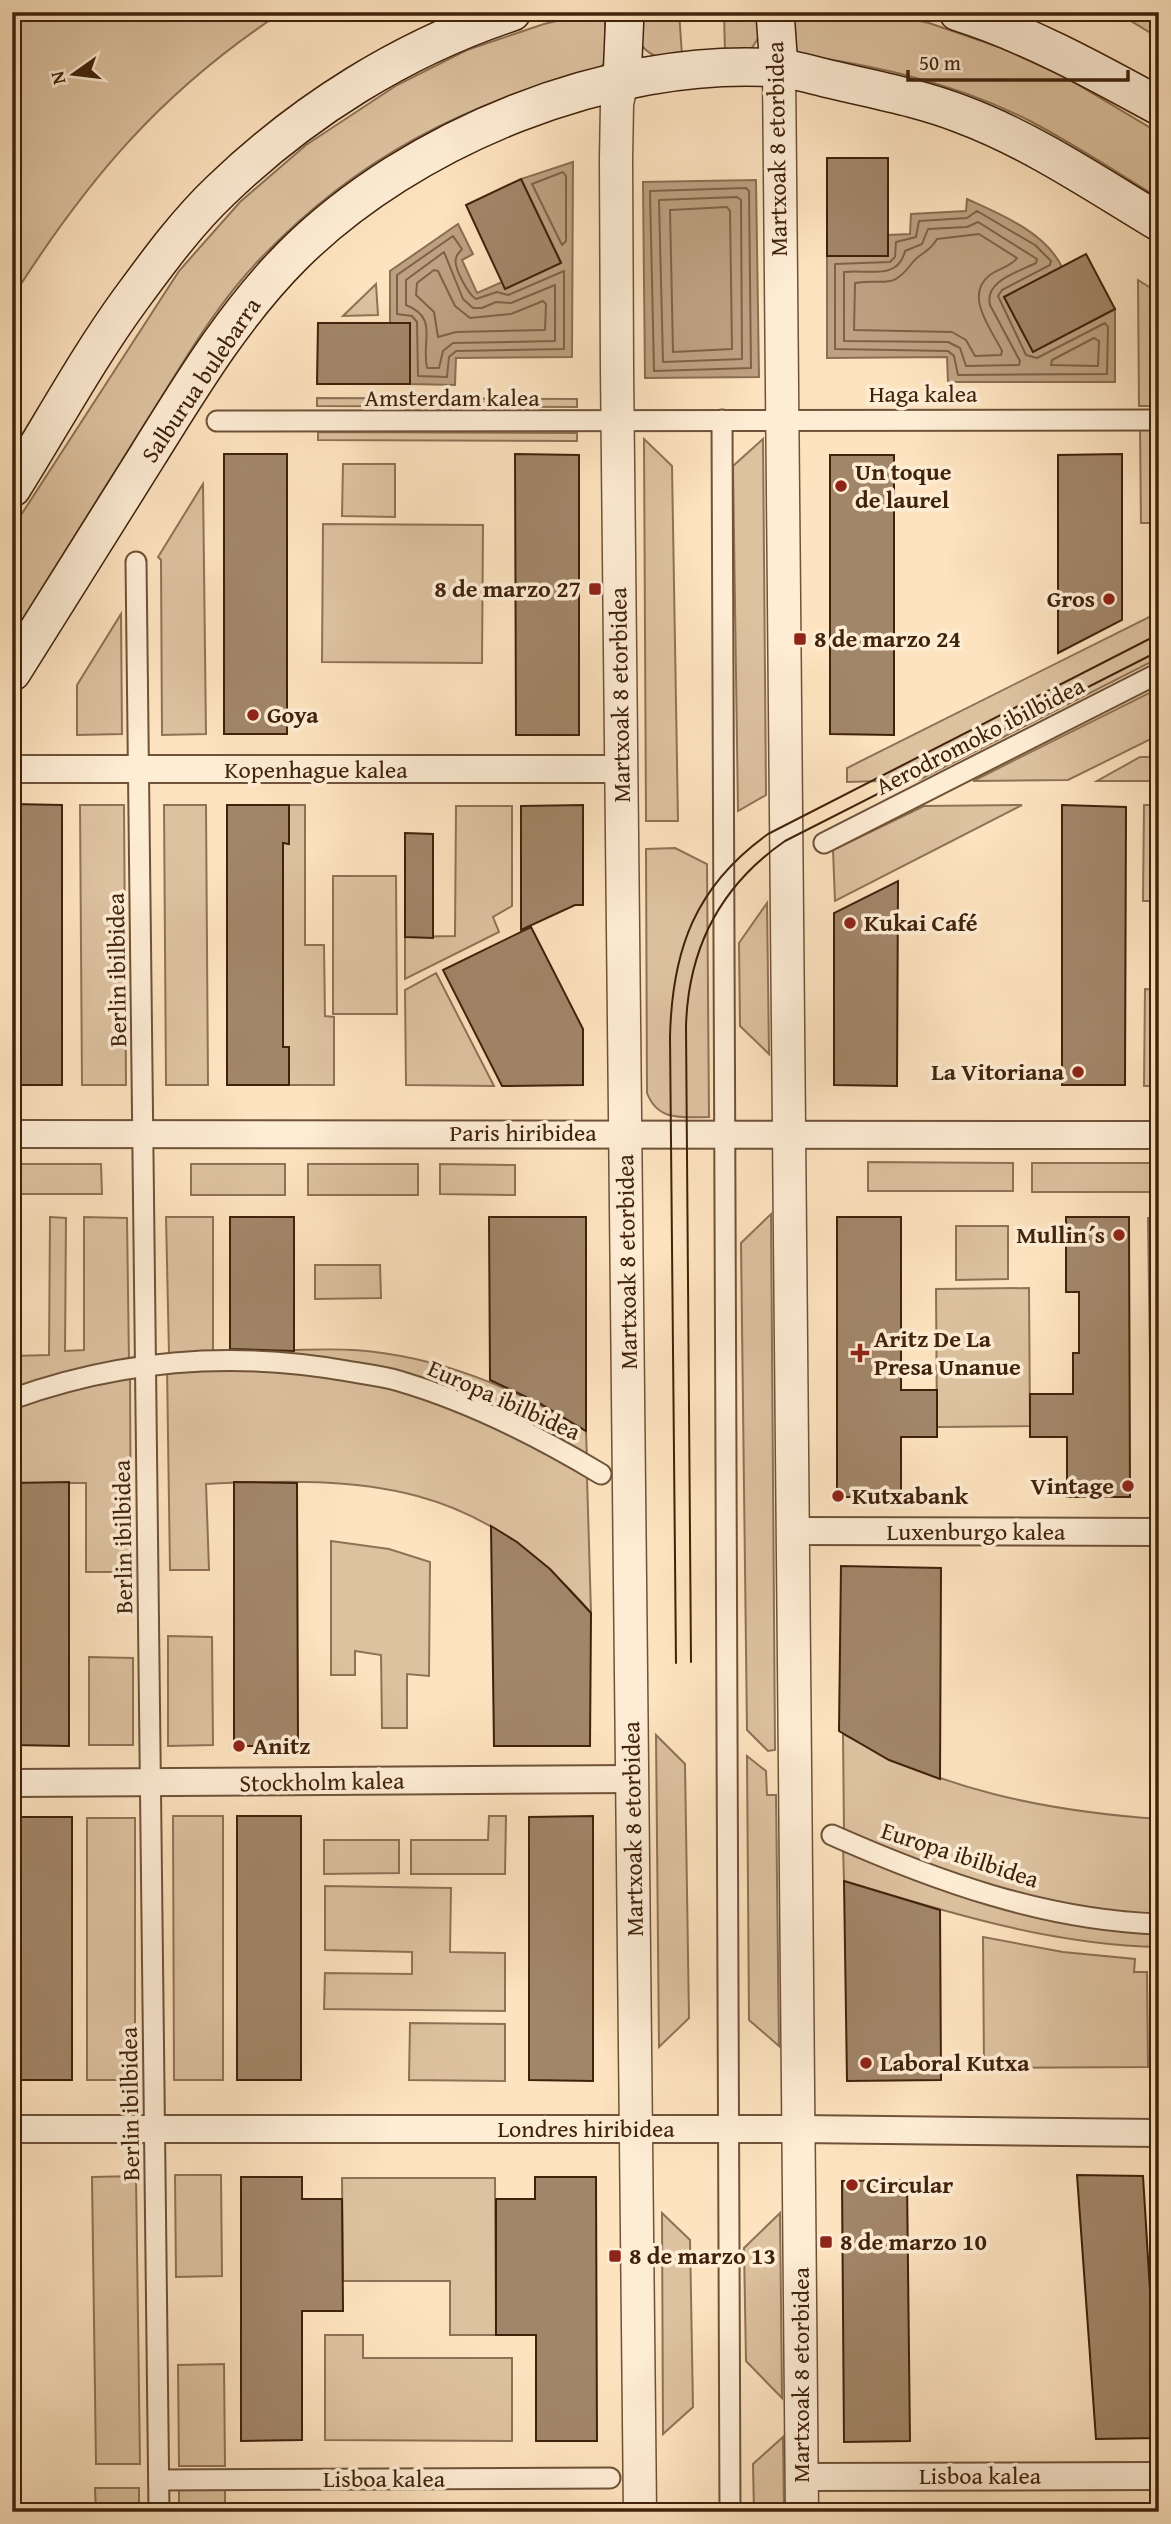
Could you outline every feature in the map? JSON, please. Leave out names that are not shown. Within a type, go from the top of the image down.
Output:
[{"type":"main road","points":[[12,488],[128,303],[176,240],[219,191],[270,146],[334,99],[393,63],[512,12]]},
{"type":"main road","name":"Martxoak 8 etorbidea","points":[[622,80],[625,12]]},
{"type":"main road","name":"Martxoak 8 etorbidea","points":[[775,12],[779,68]]},
{"type":"main road","points":[[958,12],[999,25],[1067,55],[1159,106]]},
{"type":"main road","name":"Salburua bulebarra","points":[[12,672],[205,364],[253,300],[294,254],[345,210],[415,163],[470,132],[529,107],[622,80],[700,70],[779,68],[958,113],[1022,140],[1159,222]]},
{"type":"street","name":"Martxoak 8 etorbidea","points":[[779,68],[780,419],[802,2512]]},
{"type":"street","name":"Martxoak 8 etorbidea","points":[[622,80],[617,104],[616,159],[620,769],[640,2512]]},
{"type":"street","points":[[722,420],[730,2512]]},
{"type":"street","name":"Haga kalea","points":[[686,421],[1159,420]]},
{"type":"street","name":"Amsterdam kalea","points":[[217,421],[686,421]]},
{"type":"street","name":"Berlin ibilbidea","points":[[136,562],[159,2512]]},
{"type":"street","name":"Aerodromoko ibilbidea","points":[[824,844],[1159,673]]},
{"type":"street","name":"Kopenhague kalea","points":[[12,769],[620,769]]},
{"type":"street","name":"Paris hiribidea","points":[[12,1134],[1159,1135]]},
{"type":"street","name":"Europa ibilbidea","points":[[12,1399],[60,1383],[172,1362],[283,1361],[397,1380],[473,1407],[551,1444],[601,1474]]},
{"type":"street","name":"Luxenburgo kalea","points":[[793,1531],[1159,1532]]},
{"type":"street","name":"Stockholm kalea","points":[[12,1783],[632,1779]]},
{"type":"street","name":"Europa ibilbidea","points":[[832,1836],[910,1869],[1002,1900],[1079,1915],[1159,1924]]},
{"type":"street","name":"Londres hiribidea","points":[[12,2129],[799,2129],[1159,2133]]},
{"type":"street","name":"Lisboa kalea","points":[[802,2477],[1159,2476]]},
{"type":"street","name":"Lisboa kalea","points":[[159,2480],[610,2478]]},
{"type":"shaded area","points":[[12,12],[282,12],[200,73],[131,140],[69,214],[12,298]]},
{"type":"shaded area","points":[[602,12],[605,16],[605,62],[601,67],[504,98],[416,138],[335,191],[296,223],[259,260],[227,297],[199,337],[12,636],[12,529],[179,271],[240,202],[306,145],[397,85],[467,50],[544,24]]},
{"type":"shaded area","points":[[642,12],[679,12],[682,55],[659,57],[641,45]]},
{"type":"shaded area","points":[[724,12],[758,12],[760,32],[750,50],[725,53]]},
{"type":"shaded area","points":[[792,12],[881,12],[929,23],[999,47],[1065,77],[1159,133],[1159,198],[1030,121],[973,96],[885,70],[793,54]]},
{"type":"shaded area","points":[[1116,12],[1159,12],[1159,38]]},
{"type":"shaded area","points":[[1138,280],[1159,293],[1159,406],[1139,406]]},
{"type":"shaded area","points":[[376,284],[378,315],[343,316]]},
{"type":"shaded area","points":[[317,398],[577,399],[577,407],[317,406]]},
{"type":"shaded area","points":[[1140,428],[1159,428],[1159,523],[1141,523]]},
{"type":"shaded area","points":[[318,432],[577,433],[577,441],[318,440]]},
{"type":"shaded area","points":[[644,439],[672,466],[678,821],[646,821]]},
{"type":"shaded area","points":[[763,439],[766,795],[738,811],[733,466]]},
{"type":"shaded area","points":[[343,464],[395,464],[395,517],[342,516]]},
{"type":"shaded area","points":[[203,484],[206,734],[162,735],[161,560],[158,557]]},
{"type":"shaded area","points":[[323,524],[483,525],[482,663],[322,662]]},
{"type":"shaded area","points":[[1159,612],[1159,658],[919,780],[847,782],[847,768]]},
{"type":"shaded area","points":[[121,614],[122,734],[77,735],[77,685]]},
{"type":"shaded area","points":[[1159,688],[1159,735],[1068,780],[973,781]]},
{"type":"shaded area","points":[[1140,757],[1159,757],[1159,781],[1097,781]]},
{"type":"shaded area","points":[[80,805],[124,805],[126,1085],[82,1085]]},
{"type":"shaded area","points":[[164,805],[206,805],[208,1085],[166,1085]]},
{"type":"shaded area","points":[[289,805],[305,805],[305,945],[324,945],[325,1016],[334,1017],[334,1085],[289,1085],[289,1047],[283,1047],[283,843],[289,843]]},
{"type":"shaded area","points":[[1022,805],[835,901],[833,850],[924,806]]},
{"type":"shaded area","points":[[1144,805],[1159,805],[1159,901],[1143,901]]},
{"type":"shaded area","points":[[456,806],[512,806],[512,906],[493,917],[499,932],[405,979],[405,937],[455,936]]},
{"type":"shaded area","points":[[675,848],[707,864],[709,1117],[672,1116],[658,1109],[647,1093],[646,849]]},
{"type":"shaded area","points":[[333,876],[396,876],[397,1014],[333,1014]]},
{"type":"shaded area","points":[[767,903],[769,1054],[740,1026],[739,943]]},
{"type":"shaded area","points":[[436,973],[494,1086],[406,1085],[405,990]]},
{"type":"shaded area","points":[[1145,989],[1159,990],[1159,1086],[1144,1086]]},
{"type":"shaded area","points":[[868,1162],[1013,1163],[1013,1191],[868,1191]]},
{"type":"shaded area","points":[[1032,1163],[1159,1163],[1159,1192],[1032,1192]]},
{"type":"shaded area","points":[[12,1164],[101,1164],[102,1194],[12,1194]]},
{"type":"shaded area","points":[[191,1164],[285,1164],[285,1195],[191,1195]]},
{"type":"shaded area","points":[[308,1164],[418,1164],[418,1195],[308,1195]]},
{"type":"shaded area","points":[[440,1164],[515,1165],[515,1195],[440,1194]]},
{"type":"shaded area","points":[[771,1214],[775,1750],[768,1751],[747,1730],[741,1243]]},
{"type":"shaded area","points":[[50,1217],[66,1218],[65,1351],[84,1350],[84,1217],[127,1218],[129,1362],[12,1395],[12,1356],[49,1355]]},
{"type":"shaded area","points":[[166,1217],[213,1217],[213,1352],[169,1354]]},
{"type":"shaded area","points":[[1148,1218],[1159,1218],[1159,1495],[1152,1495]]},
{"type":"shaded area","points":[[956,1226],[1008,1226],[1008,1279],[956,1280]]},
{"type":"shaded area","points":[[315,1265],[380,1265],[381,1298],[315,1299]]},
{"type":"shaded area","points":[[1029,1288],[1030,1426],[937,1427],[936,1289]]},
{"type":"shaded area","points":[[343,1349],[385,1353],[446,1367],[504,1388],[586,1431],[587,1460],[483,1405],[263,1350]]},
{"type":"shaded area","points":[[203,1366],[360,1379],[464,1409],[587,1476],[591,1613],[549,1569],[506,1536],[463,1512],[417,1496],[369,1486],[319,1482],[206,1484],[209,1570],[170,1570],[167,1367]]},
{"type":"shaded area","points":[[130,1374],[131,1572],[86,1572],[86,1483],[12,1483],[12,1406]]},
{"type":"shaded area","points":[[331,1541],[389,1549],[430,1562],[429,1676],[407,1674],[407,1728],[382,1728],[381,1655],[355,1651],[355,1675],[331,1675]]},
{"type":"shaded area","points":[[168,1636],[212,1637],[213,1745],[168,1746]]},
{"type":"shaded area","points":[[89,1657],[133,1658],[133,1745],[89,1745]]},
{"type":"shaded area","points":[[843,1734],[918,1770],[995,1794],[1076,1810],[1159,1819],[1159,1919],[1124,1916],[971,1884],[844,1832]]},
{"type":"shaded area","points":[[656,1735],[685,1764],[689,2018],[659,2047]]},
{"type":"shaded area","points":[[747,1756],[766,1771],[767,1795],[776,1795],[779,2046],[749,2020]]},
{"type":"shaded area","points":[[173,1816],[223,1816],[223,2080],[174,2080]]},
{"type":"shaded area","points":[[489,1816],[506,1816],[505,1874],[411,1874],[411,1840],[488,1840]]},
{"type":"shaded area","points":[[87,1818],[135,1818],[135,2080],[87,2080]]},
{"type":"shaded area","points":[[324,1840],[399,1840],[399,1873],[324,1874]]},
{"type":"shaded area","points":[[843,1846],[932,1886],[994,1903],[1159,1930],[1159,1947],[1079,1940],[999,1925],[844,1881]]},
{"type":"shaded area","points":[[325,1886],[451,1888],[450,1952],[505,1953],[505,2011],[324,2009],[325,1973],[412,1974],[412,1952],[325,1950]]},
{"type":"shaded area","points":[[983,1937],[1063,1952],[1135,1959],[1134,1972],[1147,1972],[1148,2067],[984,2068]]},
{"type":"shaded area","points":[[410,2023],[505,2024],[505,2081],[409,2080]]},
{"type":"shaded area","points":[[175,2175],[221,2175],[222,2276],[176,2277]]},
{"type":"shaded area","points":[[136,2176],[140,2464],[96,2464],[92,2177]]},
{"type":"shaded area","points":[[342,2178],[495,2178],[496,2335],[450,2335],[450,2281],[343,2281]]},
{"type":"shaded area","points":[[662,2213],[690,2240],[693,2407],[663,2434]]},
{"type":"shaded area","points":[[780,2213],[782,2398],[746,2361],[744,2248]]},
{"type":"shaded area","points":[[325,2335],[363,2335],[363,2358],[512,2358],[512,2441],[325,2440]]},
{"type":"shaded area","points":[[224,2364],[225,2466],[179,2466],[178,2365]]},
{"type":"shaded area","points":[[783,2437],[784,2512],[754,2512],[753,2464]]},
{"type":"shaded area","points":[[95,2488],[139,2488],[139,2512],[96,2512]]},
{"type":"shaded area","points":[[225,2488],[225,2512],[179,2512],[179,2489]]},
{"type":"water","points":[[573,162],[572,357],[456,358],[455,385],[410,384],[410,323],[390,323],[390,271],[458,224],[473,254],[462,260],[477,293],[502,282],[505,289],[561,262],[521,179]]},
{"type":"water","points":[[756,180],[759,377],[645,378],[643,182]]},
{"type":"water","points":[[967,199],[1033,234],[1045,244],[1062,267],[1004,297],[1033,352],[1115,309],[1115,382],[948,382],[947,357],[827,358],[827,256],[888,255],[888,235],[910,234],[911,214],[966,211]]},
{"type":"building","points":[[827,158],[888,158],[888,256],[827,256]]},
{"type":"building","points":[[521,179],[561,263],[505,289],[466,205]]},
{"type":"building","points":[[1086,254],[1115,309],[1033,352],[1004,297]]},
{"type":"building","points":[[318,323],[410,323],[410,384],[317,384]]},
{"type":"building","points":[[224,454],[287,454],[287,734],[224,734]]},
{"type":"building","points":[[515,454],[579,455],[579,735],[516,735]]},
{"type":"building","points":[[1122,454],[1122,620],[1058,653],[1058,455]]},
{"type":"building","points":[[830,455],[894,455],[894,735],[830,734]]},
{"type":"building","points":[[12,804],[62,805],[62,1085],[12,1085]]},
{"type":"building","points":[[227,805],[289,805],[289,844],[283,843],[283,1047],[289,1047],[289,1085],[227,1085]]},
{"type":"building","points":[[583,805],[583,905],[575,905],[521,930],[521,806]]},
{"type":"building","points":[[1062,805],[1126,807],[1125,1085],[1062,1085]]},
{"type":"building","points":[[405,833],[433,834],[433,938],[405,937]]},
{"type":"building","points":[[898,881],[897,1086],[834,1085],[834,913]]},
{"type":"building","points":[[531,927],[583,1029],[583,1085],[502,1086],[443,970]]},
{"type":"building","points":[[230,1217],[294,1217],[294,1351],[230,1349]]},
{"type":"building","points":[[489,1217],[586,1217],[586,1431],[539,1403],[490,1380]]},
{"type":"building","points":[[837,1217],[901,1217],[901,1390],[937,1390],[937,1437],[901,1437],[901,1497],[837,1497]]},
{"type":"building","points":[[1066,1217],[1129,1217],[1130,1497],[1067,1497],[1067,1437],[1030,1437],[1030,1394],[1073,1394],[1073,1353],[1079,1353],[1079,1292],[1066,1292]]},
{"type":"building","points":[[69,1482],[69,1746],[12,1745],[12,1483]]},
{"type":"building","points":[[234,1482],[297,1483],[298,1746],[234,1746]]},
{"type":"building","points":[[491,1526],[517,1542],[550,1569],[591,1613],[590,1746],[494,1746]]},
{"type":"building","points":[[841,1566],[941,1568],[940,1779],[889,1760],[839,1731]]},
{"type":"building","points":[[237,1816],[301,1816],[301,2080],[237,2080]]},
{"type":"building","points":[[593,1816],[593,2081],[529,2080],[529,1817]]},
{"type":"building","points":[[15,1817],[72,1817],[72,2080],[15,2080]]},
{"type":"building","points":[[844,1881],[940,1910],[941,2080],[847,2081]]},
{"type":"building","points":[[1077,2175],[1143,2176],[1159,2438],[1096,2439]]},
{"type":"building","points":[[241,2177],[302,2177],[302,2199],[342,2199],[343,2311],[302,2311],[302,2440],[241,2441]]},
{"type":"building","points":[[535,2177],[596,2177],[597,2441],[536,2441],[536,2335],[496,2335],[496,2199],[535,2199]]},
{"type":"building","points":[[907,2180],[910,2441],[844,2442],[842,2181]]},
{"type":"tram line","points":[[676,1663],[670,1037],[676,976],[692,922],[722,875],[768,834],[1159,634]]},
{"type":"tram line","points":[[691,1662],[686,1027],[693,971],[712,921],[742,878],[785,841],[1159,651]]},
{"type":"place","name":"Un toque de laurel","points":[[841,486]]},
{"type":"place","name":"8 de marzo 27","points":[[595,589]]},
{"type":"place","name":"Gros","points":[[1109,599]]},
{"type":"place","name":"8 de marzo 24","points":[[800,639]]},
{"type":"place","name":"Goya","points":[[253,715]]},
{"type":"place","name":"Kukai Café","points":[[850,923]]},
{"type":"place","name":"La Vitoriana","points":[[1078,1072]]},
{"type":"place","name":"Mullin´s","points":[[1119,1235]]},
{"type":"place","name":"Aritz De La Presa Unanue","points":[[860,1353]]},
{"type":"place","name":"Vintage","points":[[1128,1486]]},
{"type":"place","name":"Kutxabank","points":[[838,1496]]},
{"type":"place","name":"Anitz","points":[[239,1746]]},
{"type":"place","name":"Laboral Kutxa","points":[[866,2063]]},
{"type":"place","name":"Circular","points":[[852,2185]]},
{"type":"place","name":"8 de marzo 10","points":[[826,2242]]},
{"type":"place","name":"8 de marzo 13","points":[[615,2256]]}]
